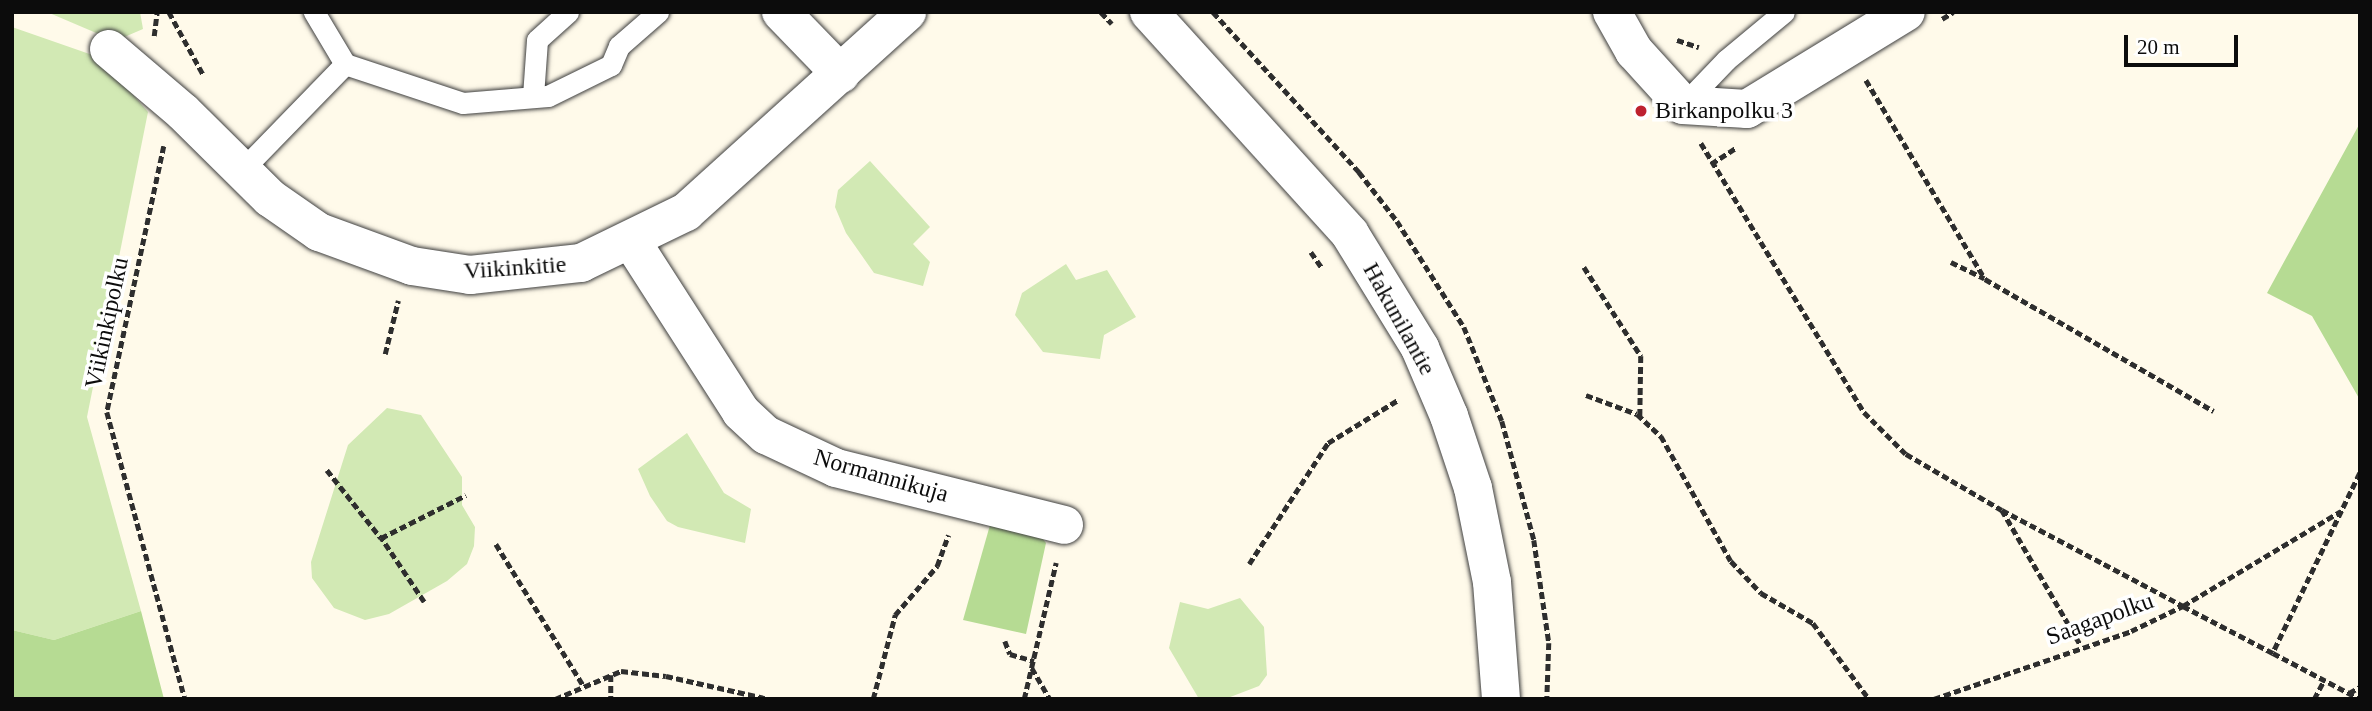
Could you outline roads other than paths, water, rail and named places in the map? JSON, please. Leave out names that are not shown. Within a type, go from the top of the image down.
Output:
[{"type":"street","points":[[781,12],[841,74]]},
{"type":"street","name":"Viikinkitie","points":[[109,49],[183,112],[270,198],[319,232],[412,266],[470,275],[581,263],[632,242],[686,212],[841,74],[906,12]]},
{"type":"street","points":[[1612,12],[1634,51],[1683,105],[1747,109],[1906,12]]},
{"type":"street","name":"Hakunilantie","points":[[1134,22],[1334,214],[1387,289],[1420,348],[1449,416],[1473,488],[1492,582],[1501,699]]},
{"type":"street","name":"Normannikuja","points":[[632,242],[741,412],[766,435],[836,468],[1064,525]]},
{"type":"lane","points":[[314,12],[345,64],[463,103],[548,96],[611,65],[619,46],[658,12]]},
{"type":"lane","points":[[533,96],[537,40],[568,12]]},
{"type":"lane","points":[[1683,105],[1726,60],[1784,12]]},
{"type":"lane","points":[[242,170],[345,64]]},
{"type":"place","name":"Birkanpolku 3","points":[[1641,111]]}]
